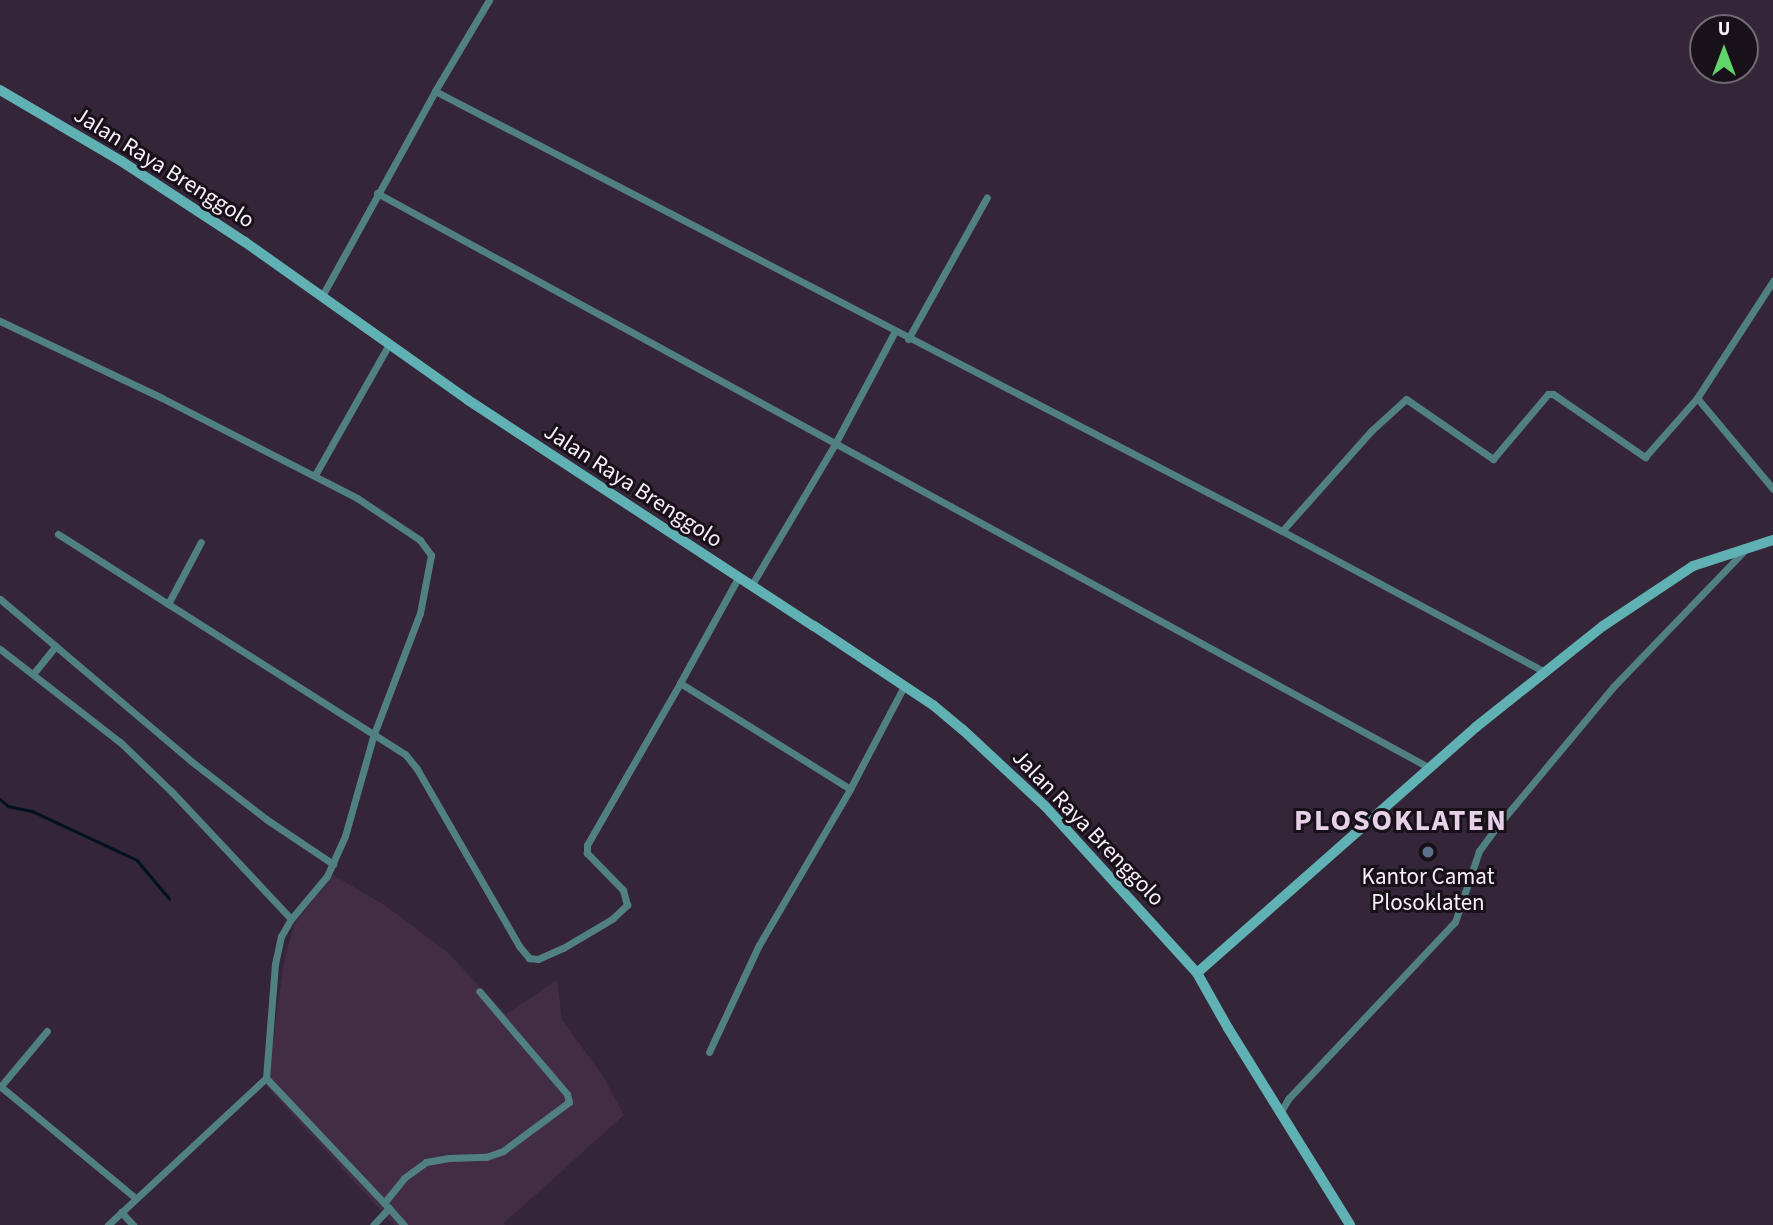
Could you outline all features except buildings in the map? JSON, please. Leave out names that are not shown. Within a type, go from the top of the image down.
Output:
[{"type":"main road","name":"Jalan Raya Brenggolo","points":[[0,90],[127,165],[322,296],[545,452],[904,685],[962,729],[1045,806],[1197,972],[1350,1225]]},
{"type":"main road","points":[[1197,972],[1543,671],[1603,626],[1693,566],[1773,540]]},
{"type":"street","points":[[322,296],[377,193],[489,0]]},
{"type":"street","points":[[435,91],[1282,531],[1543,671]]},
{"type":"street","points":[[377,193],[1430,768]]},
{"type":"street","points":[[908,339],[987,197]]},
{"type":"street","points":[[1282,531],[1371,430],[1406,399],[1493,459],[1550,393],[1643,458],[1697,398],[1773,281]]},
{"type":"street","points":[[0,321],[315,475],[357,498],[420,540],[431,555],[420,613],[373,737],[345,836],[333,864],[290,919],[281,936],[276,957],[267,1079],[134,1197],[107,1225]]},
{"type":"street","points":[[751,586],[836,442],[895,331]]},
{"type":"street","points":[[315,475],[389,344]]},
{"type":"street","points":[[1697,398],[1773,489]]},
{"type":"street","points":[[58,534],[373,737],[405,754],[417,769],[519,946],[529,958],[538,959],[588,934],[627,905],[623,890],[587,853],[587,845],[738,578]]},
{"type":"street","points":[[168,604],[201,542]]},
{"type":"street","points":[[1280,1113],[1288,1099],[1455,922],[1479,851],[1494,830],[1613,687],[1749,546]]},
{"type":"street","points":[[0,599],[191,761],[266,819],[333,864]]},
{"type":"street","points":[[33,674],[56,646]]},
{"type":"street","points":[[0,649],[120,742],[171,791],[290,919]]},
{"type":"street","points":[[680,683],[850,789]]},
{"type":"street","points":[[709,1052],[759,945],[850,789],[904,685]]},
{"type":"street","points":[[373,1225],[404,1178],[426,1162],[486,1157],[503,1151],[569,1102],[568,1094],[479,991]]},
{"type":"street","points":[[47,1031],[0,1086],[134,1197]]},
{"type":"street","points":[[267,1079],[404,1225]]},
{"type":"street","points":[[121,1212],[133,1225]]},
{"type":"shaded area","points":[[333,875],[386,906],[447,952],[506,1014],[557,980],[562,1020],[603,1076],[624,1115],[504,1223],[505,1225],[394,1225],[267,1087],[284,960],[295,923]]},
{"type":"waterway","points":[[0,799],[8,806],[32,811],[137,860],[169,898]]},
{"type":"place","name":"Kantor Camat Plosoklaten","points":[[1428,852]]},
{"type":"district","name":"PLOSOKLATEN","points":[[1401,821]]}]
